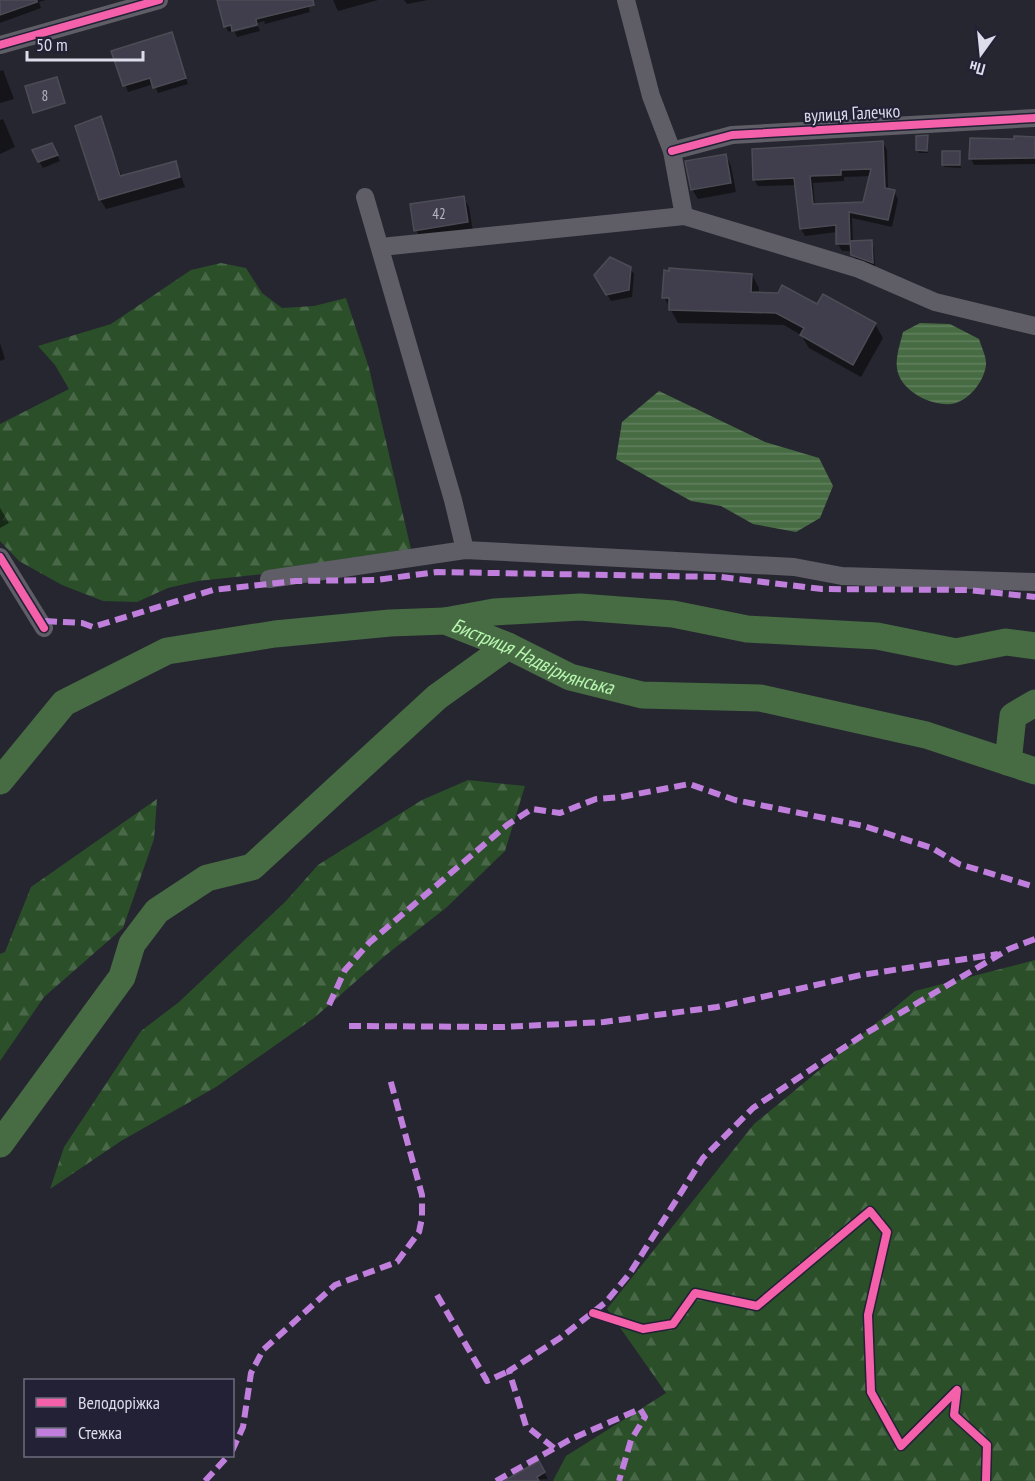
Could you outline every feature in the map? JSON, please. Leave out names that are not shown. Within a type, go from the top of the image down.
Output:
[{"type":"street","points":[[0,45],[159,0]]},
{"type":"street","points":[[626,0],[651,96],[672,151],[684,216]]},
{"type":"street","name":"вулиця Галечко","points":[[672,151],[732,135],[1035,118]]},
{"type":"street","points":[[365,197],[465,550]]},
{"type":"street","points":[[381,247],[684,216],[859,269],[935,302],[1035,326]]},
{"type":"street","points":[[269,579],[465,550],[794,567],[842,576],[1035,582]]},
{"type":"street","points":[[0,557],[44,628]]},
{"type":"green space","points":[[221,263],[246,268],[262,293],[282,308],[314,306],[346,298],[369,368],[413,558],[198,581],[168,588],[137,602],[103,601],[62,585],[19,561],[0,541],[0,424],[69,389],[55,365],[38,346],[111,324],[191,270]]},
{"type":"green space","points":[[468,780],[525,786],[505,851],[447,907],[386,955],[314,1018],[216,1087],[121,1141],[50,1189],[64,1147],[141,1031],[179,1002],[286,901],[318,865],[422,800]]},
{"type":"green space","points":[[157,799],[154,839],[123,928],[44,997],[0,1061],[0,954],[5,952],[31,887]]},
{"type":"green space","points":[[1035,960],[1035,1481],[553,1481],[566,1456],[666,1393],[607,1309],[754,1124],[915,991]]},
{"type":"shaded area","points":[[920,323],[950,324],[979,339],[986,359],[985,371],[979,384],[963,399],[951,404],[935,403],[912,392],[901,380],[897,363],[903,332]]},
{"type":"shaded area","points":[[659,391],[765,442],[819,458],[833,486],[820,518],[796,532],[753,524],[721,506],[691,501],[616,459],[622,422]]},
{"type":"building","points":[[0,0],[37,0],[37,2],[0,15]]},
{"type":"building","points":[[217,0],[313,0],[314,5],[256,19],[257,25],[232,31],[231,25],[224,27]]},
{"type":"building","points":[[172,32],[186,78],[153,88],[150,78],[123,86],[111,51]]},
{"type":"building","points":[[57,77],[65,103],[33,113],[25,86]]},
{"type":"building","points":[[101,116],[120,176],[176,161],[180,177],[99,200],[75,126]]},
{"type":"building","points":[[928,135],[927,151],[916,150],[916,136]]},
{"type":"building","points":[[1014,136],[1035,137],[1035,158],[969,159],[970,138],[1014,139]]},
{"type":"building","points":[[883,141],[885,188],[895,190],[888,220],[849,212],[850,244],[836,244],[836,225],[800,229],[794,178],[753,180],[752,149]],"holes":[[[871,169],[863,202],[813,204],[810,176],[841,175],[841,170]]]},
{"type":"building","points":[[52,143],[58,155],[38,162],[32,150]]},
{"type":"building","points":[[942,151],[960,151],[960,165],[942,165]]},
{"type":"building","points":[[726,154],[731,183],[691,190],[685,161]]},
{"type":"building","points":[[464,196],[468,222],[414,231],[410,204]]},
{"type":"building","points":[[872,240],[873,263],[851,255],[850,241]]},
{"type":"building","points":[[610,257],[631,267],[629,290],[606,295],[594,275]]},
{"type":"building","points":[[669,268],[752,274],[751,292],[778,293],[782,285],[817,304],[823,294],[876,323],[853,365],[800,335],[804,328],[776,313],[669,310],[669,298],[662,298],[664,270],[669,271]]},
{"type":"building","points":[[539,1461],[545,1472],[537,1477],[539,1481],[504,1481]]},
{"type":"waterway","points":[[445,621],[494,612],[580,607],[673,614],[747,629],[877,636],[956,652],[1006,642],[1035,646]]},
{"type":"waterway","name":"Бистриця Надвірнянська","points":[[0,781],[64,703],[167,651],[275,634],[390,623],[445,621],[508,646],[570,677],[642,695],[760,698],[926,735],[1035,771]]},
{"type":"waterway","points":[[0,1144],[122,977],[132,944],[157,911],[207,878],[252,867],[437,697],[508,646]]},
{"type":"waterway","points":[[1008,762],[1013,716],[1035,703]]},
{"type":"marked path","points":[[45,621],[82,623],[93,627],[213,590],[295,581],[376,580],[437,572],[721,577],[822,589],[969,590],[1035,597]]},
{"type":"marked path","points":[[329,1005],[345,970],[369,943],[507,825],[532,809],[560,813],[596,799],[621,797],[689,784],[735,800],[864,826],[932,848],[959,864],[1035,887]]},
{"type":"marked path","points":[[554,1448],[526,1426],[509,1371],[560,1338],[606,1302],[630,1273],[703,1158],[753,1108],[863,1035],[1009,949],[1035,939]]},
{"type":"marked path","points":[[349,1026],[503,1027],[604,1022],[717,1007],[861,975],[998,954]]},
{"type":"marked path","points":[[234,1447],[243,1427],[251,1373],[263,1350],[335,1285],[397,1262],[419,1232],[422,1218],[422,1195],[390,1079]]},
{"type":"marked path","points":[[437,1295],[487,1381],[509,1371]]},
{"type":"marked path","points":[[496,1481],[571,1439],[640,1409],[645,1417],[631,1440],[619,1481]]},
{"type":"marked path","points":[[205,1481],[227,1457]]},
{"type":"cycle path","points":[[0,45],[159,0]]},
{"type":"cycle path","points":[[672,151],[732,135],[1035,118]]},
{"type":"cycle path","points":[[0,557],[44,628]]},
{"type":"cycle path","points":[[593,1313],[643,1329],[673,1324],[695,1293],[757,1306],[870,1211],[887,1232],[868,1315],[871,1392],[901,1446],[957,1390],[954,1415],[987,1445],[986,1481]]}]
